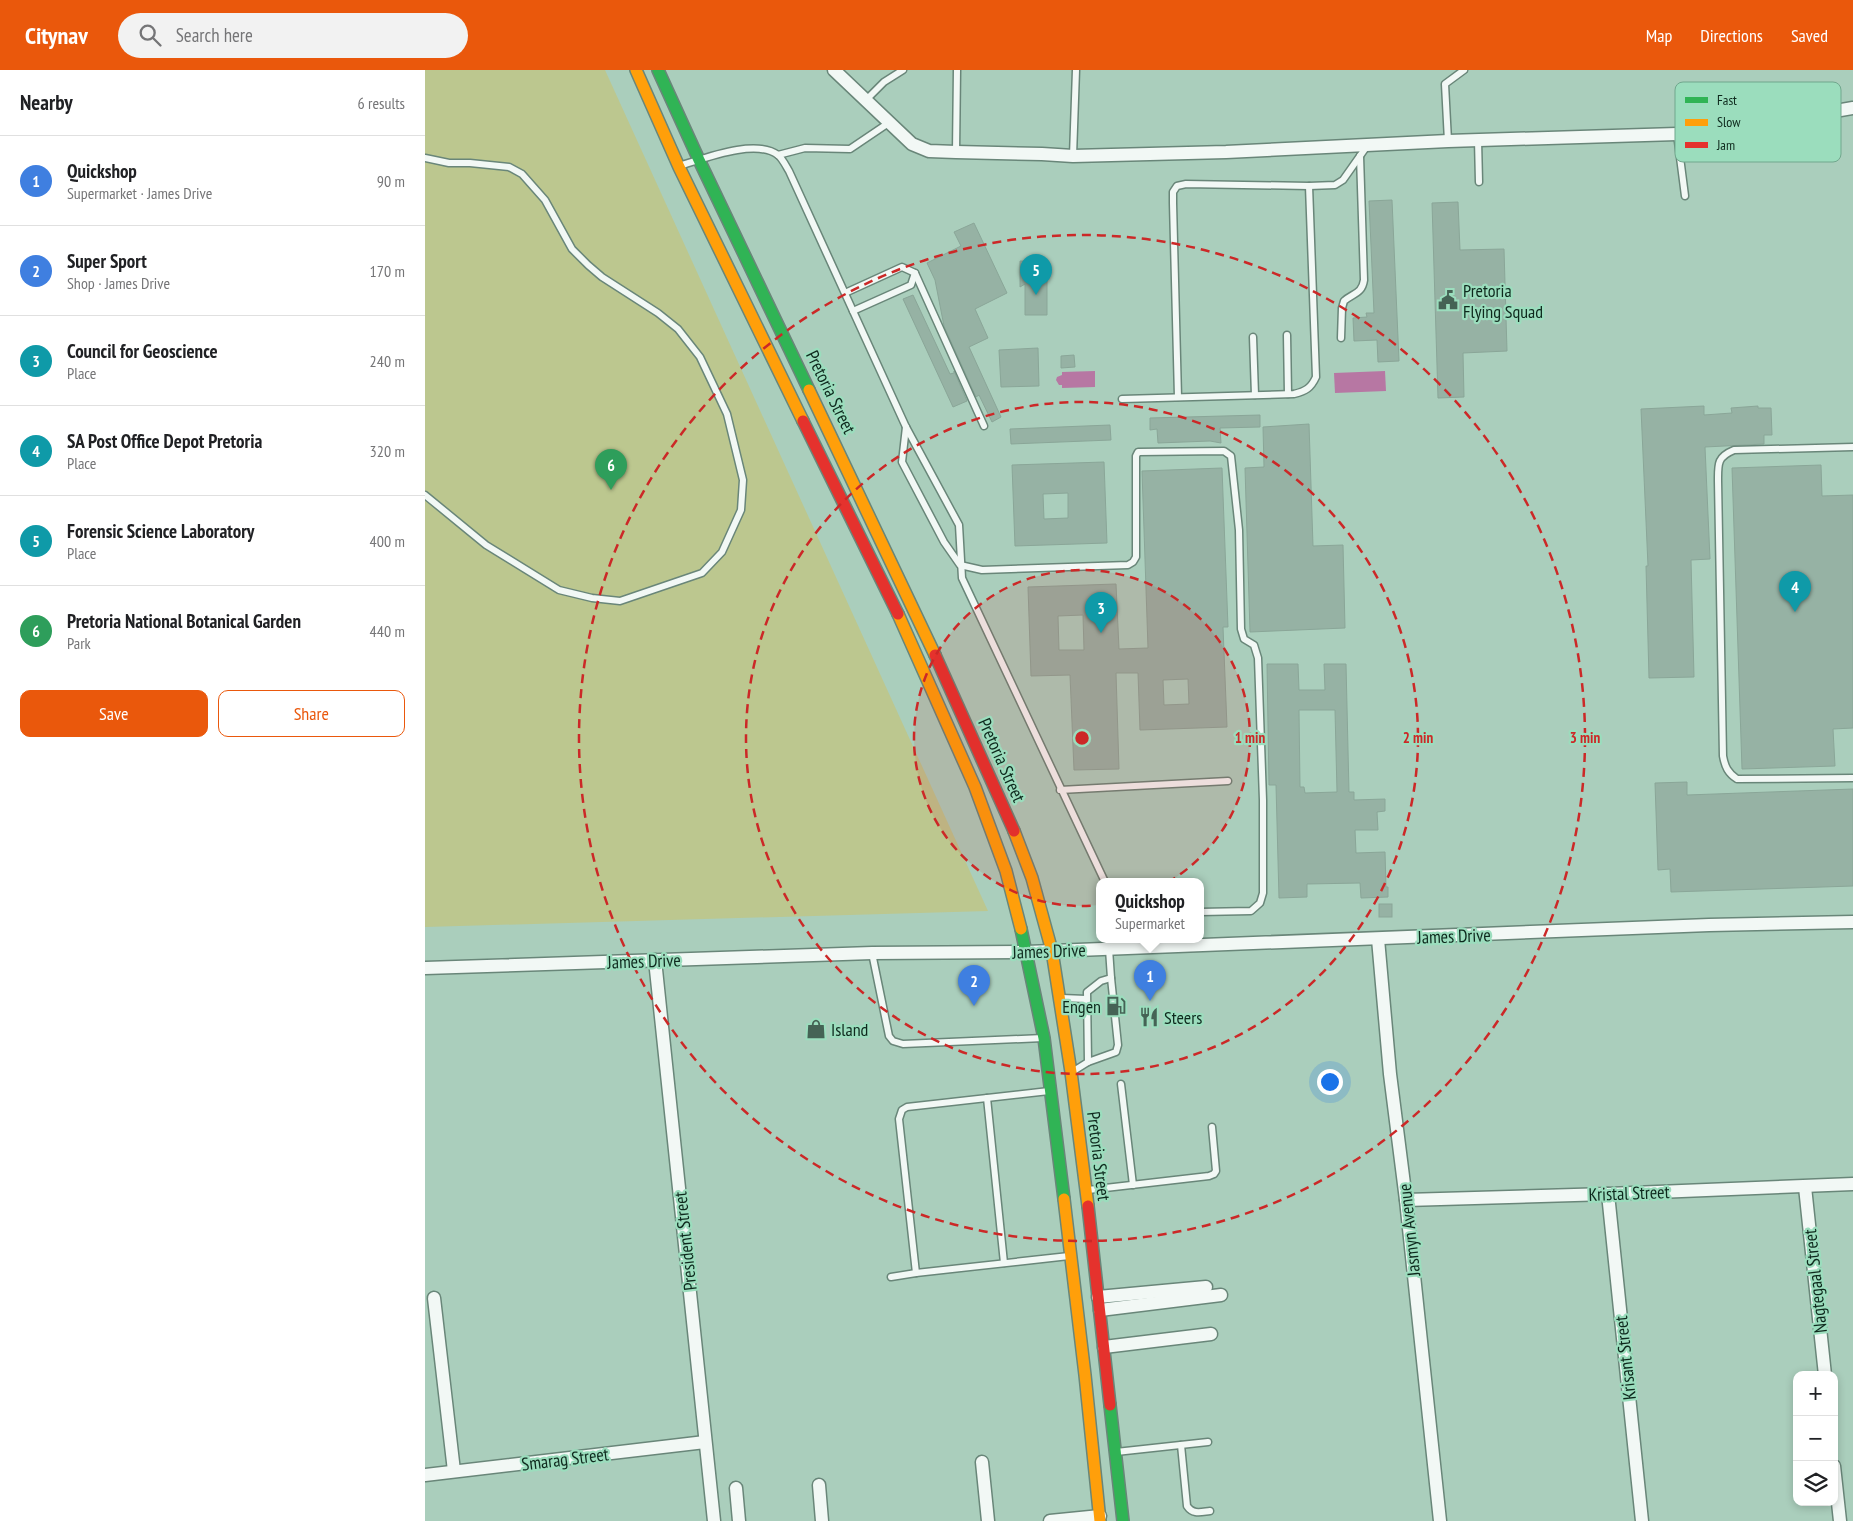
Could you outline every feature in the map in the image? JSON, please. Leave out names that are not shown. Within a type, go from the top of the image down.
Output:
[{"type":"main road","name":"Pretoria Street","points":[[636,70],[679,167],[903,625],[975,787],[1006,871],[1027,952],[1044,1038],[1071,1256],[1100,1518]]},
{"type":"main road","name":"Pretoria Street","points":[[658,70],[699,160],[914,610],[1013,826],[1032,878],[1052,951],[1071,1072],[1123,1521]]},
{"type":"street","points":[[834,70],[912,144],[929,151],[1073,156],[1226,152],[1448,141],[1675,134]]},
{"type":"street","name":"James Drive","points":[[425,968],[872,953],[1027,952],[1709,925],[1853,922]]},
{"type":"street","name":"Jasmyn Avenue","points":[[1378,939],[1390,1074],[1406,1200],[1440,1521]]},
{"type":"street","name":"President Street","points":[[655,960],[714,1521]]},
{"type":"street","name":"Kristal Street","points":[[1406,1200],[1853,1184]]},
{"type":"street","name":"Nagtegaal Street","points":[[1805,1187],[1825,1371]]},
{"type":"street","name":"Krisant Street","points":[[1608,1194],[1641,1521]]},
{"type":"street","points":[[1099,1303],[1206,1287]]},
{"type":"street","points":[[1099,1303],[1221,1295]]},
{"type":"street","points":[[434,1298],[454,1472]]},
{"type":"street","points":[[1104,1347],[1211,1334]]},
{"type":"street","name":"Smarag Street","points":[[425,1475],[705,1442]]},
{"type":"street","points":[[982,1462],[988,1521]]},
{"type":"street","points":[[819,1485],[822,1521]]},
{"type":"street","points":[[736,1488],[739,1521]]},
{"type":"street","points":[[1838,1503],[1840,1521]]},
{"type":"street","points":[[1050,1521],[1100,1518]]},
{"type":"lane","points":[[866,100],[884,82],[903,70]]},
{"type":"lane","points":[[956,152],[957,70]]},
{"type":"lane","points":[[1073,156],[1075,70]]},
{"type":"lane","points":[[1448,141],[1445,84],[1464,70]]},
{"type":"lane","points":[[778,155],[805,148],[849,149],[890,122]]},
{"type":"lane","points":[[1478,140],[1479,182]]},
{"type":"lane","points":[[1178,397],[1173,203],[1173,192],[1177,186],[1186,184],[1335,185],[1343,180],[1368,145]]},
{"type":"lane","points":[[679,167],[731,150],[748,148],[765,150],[778,155],[789,171],[906,427],[959,525],[962,578],[1060,790],[1103,878]]},
{"type":"lane","points":[[1341,338],[1344,301],[1359,293],[1363,287],[1364,280],[1360,156]]},
{"type":"lane","points":[[425,158],[449,163],[470,163],[509,168],[523,174],[545,200],[572,249],[602,277],[658,313],[678,330],[700,356],[727,414],[743,480],[741,510],[722,552],[702,573],[620,600],[592,598],[559,590],[486,545],[425,495]]},
{"type":"lane","points":[[1681,162],[1685,196]]},
{"type":"lane","points":[[1122,399],[1288,394],[1306,391],[1313,385],[1316,377],[1309,186]]},
{"type":"lane","points":[[845,293],[902,267],[915,273],[984,426]]},
{"type":"lane","points":[[853,312],[911,285],[915,273]]},
{"type":"lane","points":[[1287,335],[1288,394]]},
{"type":"lane","points":[[1253,337],[1255,395]]},
{"type":"lane","points":[[906,427],[902,462],[944,542],[960,565],[982,570],[1127,565],[1133,562],[1136,557],[1136,456],[1138,452],[1224,451],[1231,456],[1239,530],[1241,629],[1244,639],[1254,645],[1258,658],[1263,800],[1263,893],[1260,903],[1251,911],[1204,912]]},
{"type":"lane","points":[[1853,447],[1734,450],[1724,454],[1718,464],[1717,481],[1723,756],[1725,767],[1737,780],[1853,778]]},
{"type":"lane","points":[[1060,790],[1228,781]]},
{"type":"lane","points":[[1071,1072],[1088,1062],[1116,1052],[1118,1044],[1109,949]]},
{"type":"lane","points":[[872,953],[889,1036],[893,1041],[912,1044],[1044,1038]]},
{"type":"lane","points":[[1088,1062],[1087,992],[1101,981],[1111,978]]},
{"type":"lane","points":[[1060,998],[1086,999]]},
{"type":"lane","points":[[1121,1084],[1133,1185]]},
{"type":"lane","points":[[916,1273],[899,1119],[902,1110],[907,1107],[1051,1091]]},
{"type":"lane","points":[[987,1098],[1004,1263]]},
{"type":"lane","points":[[1086,1191],[1214,1174],[1217,1171],[1212,1127]]},
{"type":"lane","points":[[891,1277],[1071,1256]]},
{"type":"lane","points":[[1115,1452],[1208,1442]]},
{"type":"lane","points":[[1181,1445],[1187,1506],[1190,1511],[1195,1513],[1210,1511]]},
{"type":"green space","points":[[425,70],[605,70],[988,911],[425,927]]},
{"type":"shaded area","points":[[1095,371],[1095,387],[1062,388],[1062,385],[1059,385],[1056,380],[1057,377],[1062,375],[1062,372]]},
{"type":"shaded area","points":[[1385,371],[1386,391],[1335,393],[1334,373]]},
{"type":"building","points":[[1392,200],[1399,361],[1378,362],[1377,340],[1354,341],[1353,318],[1367,317],[1366,313],[1374,313],[1369,201]]},
{"type":"building","points":[[1458,202],[1460,250],[1504,249],[1507,351],[1463,353],[1464,397],[1438,398],[1432,203]]},
{"type":"building","points":[[974,223],[1007,293],[975,309],[988,338],[969,347],[1001,417],[992,422],[979,395],[976,397],[944,326],[935,280],[927,263],[961,246],[954,232]]},
{"type":"building","points":[[1020,261],[1047,262],[1047,315],[1025,315],[1025,284],[1020,287]]},
{"type":"building","points":[[913,295],[950,374],[954,373],[954,371],[967,401],[953,407],[903,299]]},
{"type":"building","points":[[1038,348],[1039,386],[1001,387],[999,350]]},
{"type":"building","points":[[1074,355],[1075,367],[1061,368],[1061,356]]},
{"type":"building","points":[[1704,406],[1704,415],[1732,413],[1731,408],[1758,406],[1758,408],[1771,408],[1772,435],[1764,435],[1764,444],[1705,447],[1710,559],[1691,560],[1694,677],[1649,678],[1646,566],[1648,566],[1641,409]]},
{"type":"building","points":[[1260,415],[1260,427],[1220,428],[1221,443],[1210,441],[1158,443],[1157,429],[1150,430],[1150,418]]},
{"type":"building","points":[[1309,424],[1313,546],[1343,545],[1345,628],[1250,632],[1245,468],[1264,467],[1263,427]]},
{"type":"building","points":[[1110,425],[1111,440],[1011,444],[1010,429]]},
{"type":"building","points":[[1104,462],[1107,543],[1015,546],[1012,465]],"holes":[[[1068,493],[1068,518],[1044,519],[1043,494]]]},
{"type":"building","points":[[1821,465],[1822,496],[1853,495],[1853,728],[1833,729],[1835,766],[1742,769],[1732,468]]},
{"type":"building","points":[[1222,468],[1228,627],[1223,627],[1227,727],[1140,730],[1138,673],[1116,673],[1119,769],[1074,770],[1070,675],[1031,676],[1028,587],[1116,584],[1119,649],[1148,648],[1142,471]],"holes":[[[1083,615],[1084,650],[1059,650],[1058,616]],[[1188,679],[1189,704],[1164,705],[1163,680]]]},
{"type":"building","points":[[1267,664],[1298,664],[1299,690],[1325,690],[1324,664],[1346,664],[1349,792],[1354,792],[1354,800],[1385,799],[1385,811],[1377,812],[1378,830],[1355,830],[1356,853],[1385,852],[1388,897],[1361,898],[1360,883],[1307,884],[1307,897],[1279,898],[1276,785],[1269,785]],"holes":[[[1299,710],[1335,710],[1337,792],[1305,793],[1304,787],[1300,787]]]},
{"type":"building","points":[[1687,782],[1687,795],[1853,789],[1853,886],[1671,892],[1670,869],[1658,870],[1655,783]]},
{"type":"building","points":[[1379,904],[1392,904],[1392,917],[1379,917]]},
{"type":"traffic: fast","points":[[658,70],[809,390]]},
{"type":"traffic: fast","points":[[1021,929],[1044,1038],[1064,1199]]},
{"type":"traffic: fast","points":[[1110,1405],[1123,1521]]},
{"type":"traffic: slow","points":[[636,70],[679,167],[803,421]]},
{"type":"traffic: slow","points":[[809,390],[935,655]]},
{"type":"traffic: slow","points":[[898,614],[975,787],[1006,871],[1021,929]]},
{"type":"traffic: slow","points":[[1014,831],[1032,878],[1052,951],[1071,1072],[1088,1206]]},
{"type":"traffic: slow","points":[[1064,1199],[1100,1521]]},
{"type":"traffic: jam","points":[[803,421],[898,614]]},
{"type":"traffic: jam","points":[[935,655],[1014,831]]},
{"type":"traffic: jam","points":[[1088,1206],[1110,1405]]},
{"type":"place","name":"Forensic Science Laboratory","points":[[1036,295]]},
{"type":"place","name":"Pretoria Flying Squad","points":[[1448,300]]},
{"type":"place","name":"Pretoria National Botanical Garden","points":[[611,490]]},
{"type":"place","name":"SA Post Office Depot Pretoria","points":[[1795,612]]},
{"type":"place","name":"Council for Geoscience","points":[[1101,633]]},
{"type":"place","name":"Quickshop","points":[[1150,1001]]},
{"type":"place","name":"Super Sport","points":[[974,1006]]},
{"type":"place","name":"Engen","points":[[1116,1006]]},
{"type":"place","name":"Steers","points":[[1149,1017]]},
{"type":"place","name":"Island","points":[[816,1029]]}]
